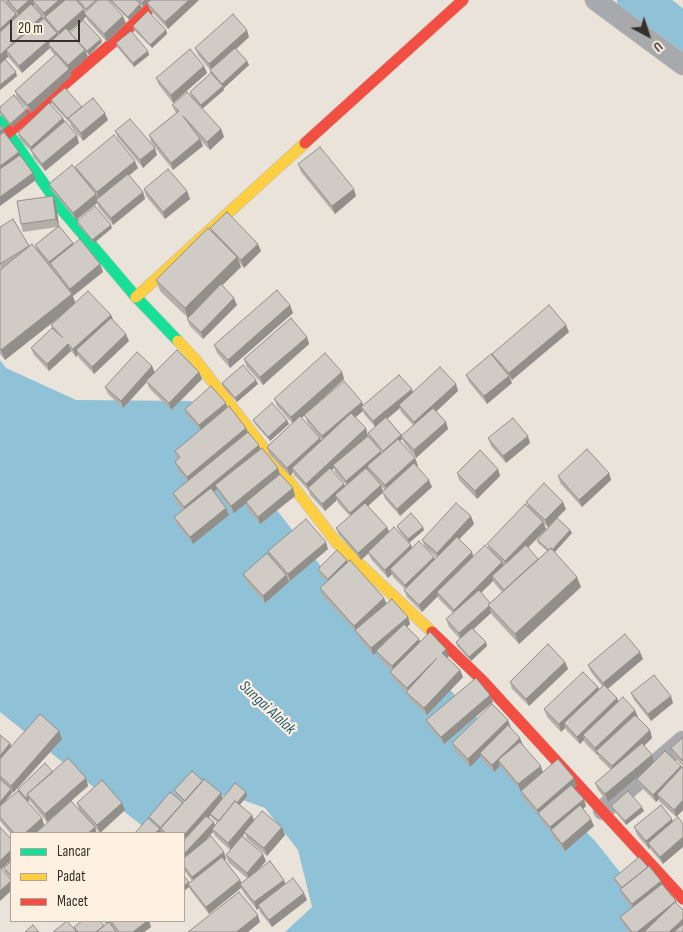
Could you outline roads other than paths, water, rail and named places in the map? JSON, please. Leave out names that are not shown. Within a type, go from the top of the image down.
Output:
[{"type":"street","points":[[8,133],[126,31],[158,0]]},
{"type":"street","points":[[136,297],[464,0]]},
{"type":"street","points":[[595,0],[683,65]]},
{"type":"street","points":[[0,121],[63,212],[136,297],[195,358],[336,542],[482,680],[683,899]]},
{"type":"street","points":[[603,810],[683,741]]},
{"type":"water","name":"Sungai Alalak","points":[[0,360],[6,368],[76,400],[191,401],[323,569],[434,673],[595,841],[668,932],[285,932],[312,907],[298,850],[265,808],[226,794],[166,832],[150,832],[0,712]]},
{"type":"waterway","points":[[638,0],[683,35]]}]
